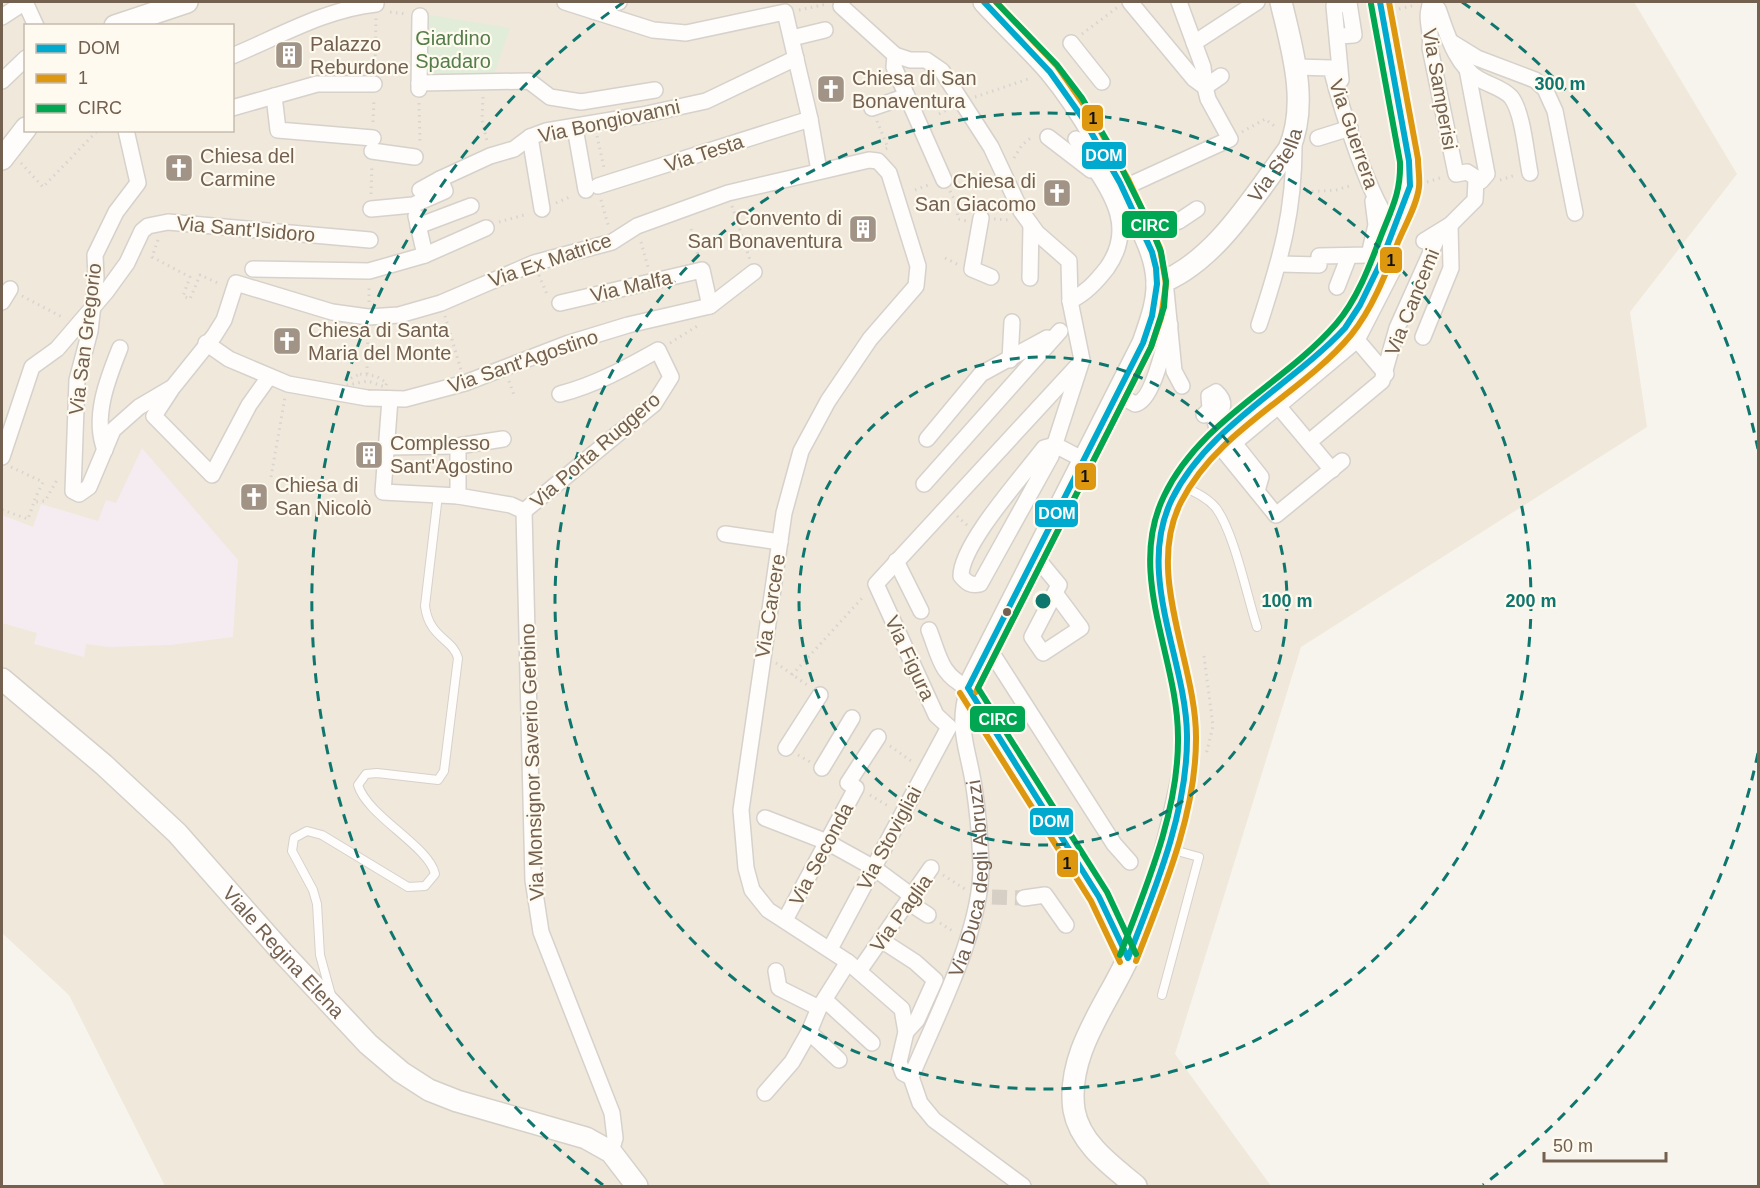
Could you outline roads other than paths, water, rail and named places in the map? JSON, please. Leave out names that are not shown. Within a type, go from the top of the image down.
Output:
[{"type":"main road","points":[[121,24],[187,2]]},
{"type":"main road","name":"Via Duca degli Abruzzi","points":[[968,688],[1117,394],[1149,325],[1161,282],[1152,252],[1123,188],[1084,120],[1050,72],[984,2]]},
{"type":"main road","name":"Via Stella","points":[[1161,282],[1201,260],[1290,150],[1294,139],[1298,97],[1296,67],[1281,2]]},
{"type":"main road","points":[[1136,1186],[1100,1156],[1086,1138],[1074,1111],[1073,1090],[1083,1046],[1128,958],[1142,922],[1177,803],[1187,742],[1184,706],[1162,591],[1160,556],[1170,503],[1196,460],[1223,440],[1345,328],[1381,262],[1410,186],[1409,161],[1381,7]]},
{"type":"main road","points":[[5,155],[24,131]]},
{"type":"main road","name":"Viale Regina Elena","points":[[2,679],[104,765],[177,833],[337,1011],[368,1044],[401,1072],[429,1090],[457,1101],[586,1138],[611,1152]]},
{"type":"main road","points":[[968,688],[1099,897],[1128,958]]},
{"type":"main road","points":[[1099,897],[1116,911],[1142,922]]},
{"type":"main road","points":[[611,1152],[638,1186]]},
{"type":"street","points":[[2,17],[25,2],[35,24]]},
{"type":"street","points":[[565,2],[653,30],[686,33],[785,12],[810,119],[819,171]]},
{"type":"street","points":[[593,11],[619,2]]},
{"type":"street","points":[[1130,2],[1194,79],[1205,87]]},
{"type":"street","points":[[1123,188],[1230,139],[1208,99],[1203,67],[1179,2]]},
{"type":"street","points":[[1194,43],[1257,2]]},
{"type":"street","points":[[1431,3],[1438,9],[1457,57],[1467,69],[1477,78],[1511,97],[1518,114],[1530,173]]},
{"type":"street","name":"Via Samperisi","points":[[1431,3],[1427,11],[1430,48],[1456,174],[1467,172],[1473,174],[1476,180]]},
{"type":"street","points":[[234,55],[354,6],[380,6]]},
{"type":"street","points":[[841,6],[895,55],[909,60],[926,60],[942,71],[1003,171],[1021,211],[1030,278]]},
{"type":"street","points":[[420,16],[419,86],[485,81],[529,81],[550,97],[570,102],[593,101],[655,90]]},
{"type":"street","points":[[792,38],[825,30]]},
{"type":"street","points":[[1318,138],[1348,124],[1338,36]]},
{"type":"street","points":[[1451,42],[1477,58],[1535,80],[1545,89],[1555,111],[1575,213]]},
{"type":"street","points":[[1071,43],[1102,82]]},
{"type":"street","points":[[895,55],[894,67],[944,180]]},
{"type":"street","name":"Via Bongiovanni","points":[[420,190],[490,156],[514,149],[530,137],[546,131],[575,128],[706,101],[796,58]]},
{"type":"street","points":[[2,81],[24,60]]},
{"type":"street","name":"Via Guerrera","points":[[1296,67],[1331,68],[1341,110],[1370,183],[1386,220],[1395,229]]},
{"type":"street","points":[[1424,241],[1445,228],[1475,200],[1476,180],[1485,180],[1487,174],[1467,80],[1467,69]]},
{"type":"street","points":[[1205,87],[1221,76]]},
{"type":"street","points":[[234,107],[317,84],[374,84]]},
{"type":"street","points":[[274,96],[278,130],[373,145],[415,157]]},
{"type":"street","points":[[872,108],[907,96]]},
{"type":"street","name":"Via Testa","points":[[575,128],[597,186],[810,119]]},
{"type":"street","name":"Via San Gregorio","points":[[105,450],[89,488],[84,493],[74,484],[77,380],[90,331],[96,278],[94,255],[116,212],[138,183],[126,132]]},
{"type":"street","points":[[530,137],[542,209]]},
{"type":"street","points":[[1048,137],[1098,176]]},
{"type":"street","points":[[1070,301],[1084,295],[1097,281],[1118,250],[1122,238],[1118,210],[1076,139]]},
{"type":"street","points":[[1259,324],[1286,239],[1292,194],[1294,139]]},
{"type":"street","name":"Via Carcere","points":[[819,171],[869,160],[884,166],[889,173],[918,266],[918,276],[910,295],[870,339],[828,401],[801,451],[784,513],[741,810],[746,868],[752,890],[768,910],[830,949],[902,1009],[906,1032]]},
{"type":"street","name":"Via Ex Matrice","points":[[206,343],[224,320],[236,283],[332,312],[368,317],[399,315],[441,303],[534,263],[612,242],[637,226],[728,193],[819,171]]},
{"type":"street","points":[[371,209],[414,205],[445,191],[440,179]]},
{"type":"street","points":[[1279,264],[1319,265],[1319,256],[1369,255],[1376,225],[1370,183]]},
{"type":"street","points":[[414,205],[425,255]]},
{"type":"street","points":[[418,226],[471,206]]},
{"type":"street","points":[[1143,234],[1179,221],[1197,210]]},
{"type":"street","name":"Via Sant'Isidoro","points":[[6,462],[32,367],[57,349],[93,306],[127,263],[142,231],[148,226],[168,222],[370,240]]},
{"type":"street","points":[[980,222],[972,268],[991,277]]},
{"type":"street","points":[[1024,223],[1070,261],[1067,328],[1082,360],[1055,445],[980,584],[974,586],[961,576],[961,565],[978,535],[1044,448],[1055,445],[1084,460]]},
{"type":"street","points":[[253,269],[369,271],[425,255],[486,228]]},
{"type":"street","points":[[1424,337],[1451,268],[1445,228]]},
{"type":"street","name":"Via Cancemi","points":[[1386,374],[1394,335],[1445,228]]},
{"type":"street","points":[[1337,287],[1349,256]]},
{"type":"street","points":[[1223,440],[1279,407],[1357,340],[1394,268],[1381,262]]},
{"type":"street","name":"Via Malfa","points":[[560,303],[702,270],[703,307]]},
{"type":"street","name":"Via Sant'Agostino","points":[[206,343],[229,359],[288,384],[341,395],[405,399],[465,383],[569,343],[627,325],[703,307],[754,272]]},
{"type":"street","points":[[1161,282],[1170,325],[1174,371],[1182,386]]},
{"type":"street","points":[[1010,360],[1012,321]]},
{"type":"street","points":[[1117,394],[1135,404],[1144,399],[1157,370],[1170,325]]},
{"type":"street","points":[[927,439],[981,374],[1067,328]]},
{"type":"street","points":[[924,484],[1067,328]]},
{"type":"street","points":[[1309,442],[1382,381],[1386,374],[1357,340]]},
{"type":"street","points":[[206,343],[154,416],[212,475],[249,405],[269,377]]},
{"type":"street","points":[[105,450],[100,438],[106,386],[120,348]]},
{"type":"street","name":"Via Porta Ruggero","points":[[524,511],[654,404],[671,377],[658,350],[584,387],[560,394]]},
{"type":"street","points":[[921,611],[896,561],[1082,360]]},
{"type":"street","points":[[105,450],[113,430],[139,407],[173,387]]},
{"type":"street","points":[[1204,415],[1210,409],[1209,396],[1216,392],[1224,402],[1224,408],[1215,421],[1223,440],[1276,515],[1337,466],[1309,442],[1279,407]]},
{"type":"street","points":[[390,399],[383,492],[458,496],[511,505],[524,511]]},
{"type":"street","points":[[386,447],[458,446],[502,439]]},
{"type":"street","points":[[458,446],[458,496]]},
{"type":"street","name":"Via Monsignor Saverio Gerbino","points":[[524,511],[533,880],[541,932],[612,1113],[615,1138],[611,1152]]},
{"type":"street","points":[[725,534],[780,542]]},
{"type":"street","points":[[1035,556],[1059,585],[1055,593]]},
{"type":"street","name":"Via Figura","points":[[896,561],[876,584],[936,715],[955,725]]},
{"type":"street","points":[[929,630],[946,673],[952,680],[968,688]]},
{"type":"street","points":[[987,650],[995,658],[1114,844],[1130,862]]},
{"type":"street","name":"Via Duca degli Abruzzi","points":[[911,1077],[967,941],[983,895],[975,788],[955,725],[968,688]]},
{"type":"street","points":[[786,748],[820,695]]},
{"type":"street","points":[[822,768],[852,718]]},
{"type":"street","name":"Via Stovigliai","points":[[830,949],[903,814],[955,725]]},
{"type":"street","name":"Via Seconda","points":[[785,920],[827,842],[852,785],[878,737]]},
{"type":"street","points":[[765,818],[827,842],[874,868],[928,915]]},
{"type":"street","name":"Via Paglia","points":[[765,1093],[792,1062],[822,1004],[881,940],[931,868]]},
{"type":"street","points":[[1024,898],[1045,895],[1066,925]]},
{"type":"street","points":[[881,940],[915,962],[935,980],[917,1020],[906,1032],[899,1062],[903,1074],[911,1077],[920,1103],[934,1120],[1023,1186]]},
{"type":"street","points":[[776,971],[779,988],[822,1004],[872,1043]]},
{"type":"street","points":[[809,1032],[839,1060]]},
{"type":"lane","points":[[1179,485],[1199,494],[1215,508],[1225,524],[1257,627]]},
{"type":"lane","points":[[337,1011],[320,955],[317,904],[313,890],[298,866],[292,844],[300,833],[313,832],[408,887],[425,886],[435,874],[429,862],[371,803],[358,785],[366,774],[377,773],[438,780],[444,771],[458,658],[456,651],[433,629],[426,617],[425,606],[438,495]]},
{"type":"lane","points":[[1162,995],[1199,857],[1165,848]]},
{"type":"tunnel","points":[[992,897],[1024,898]]},
{"type":"place","name":"Palazzo Reburdone","points":[[289,55]]},
{"type":"place","name":"Chiesa di San Bonaventura","points":[[831,89]]},
{"type":"place","name":"Chiesa del Carmine","points":[[179,168]]},
{"type":"place","name":"Chiesa di San Giacomo","points":[[1057,193]]},
{"type":"place","name":"Convento di San Bonaventura","points":[[863,229]]},
{"type":"place","name":"Chiesa di Santa Maria del Monte","points":[[287,341]]},
{"type":"place","name":"Complesso Sant'Agostino","points":[[369,455]]},
{"type":"place","name":"Chiesa di San Nicolò","points":[[254,497]]},
{"type":"park label","name":"Giardino Spadaro","points":[[453,50]]}]
